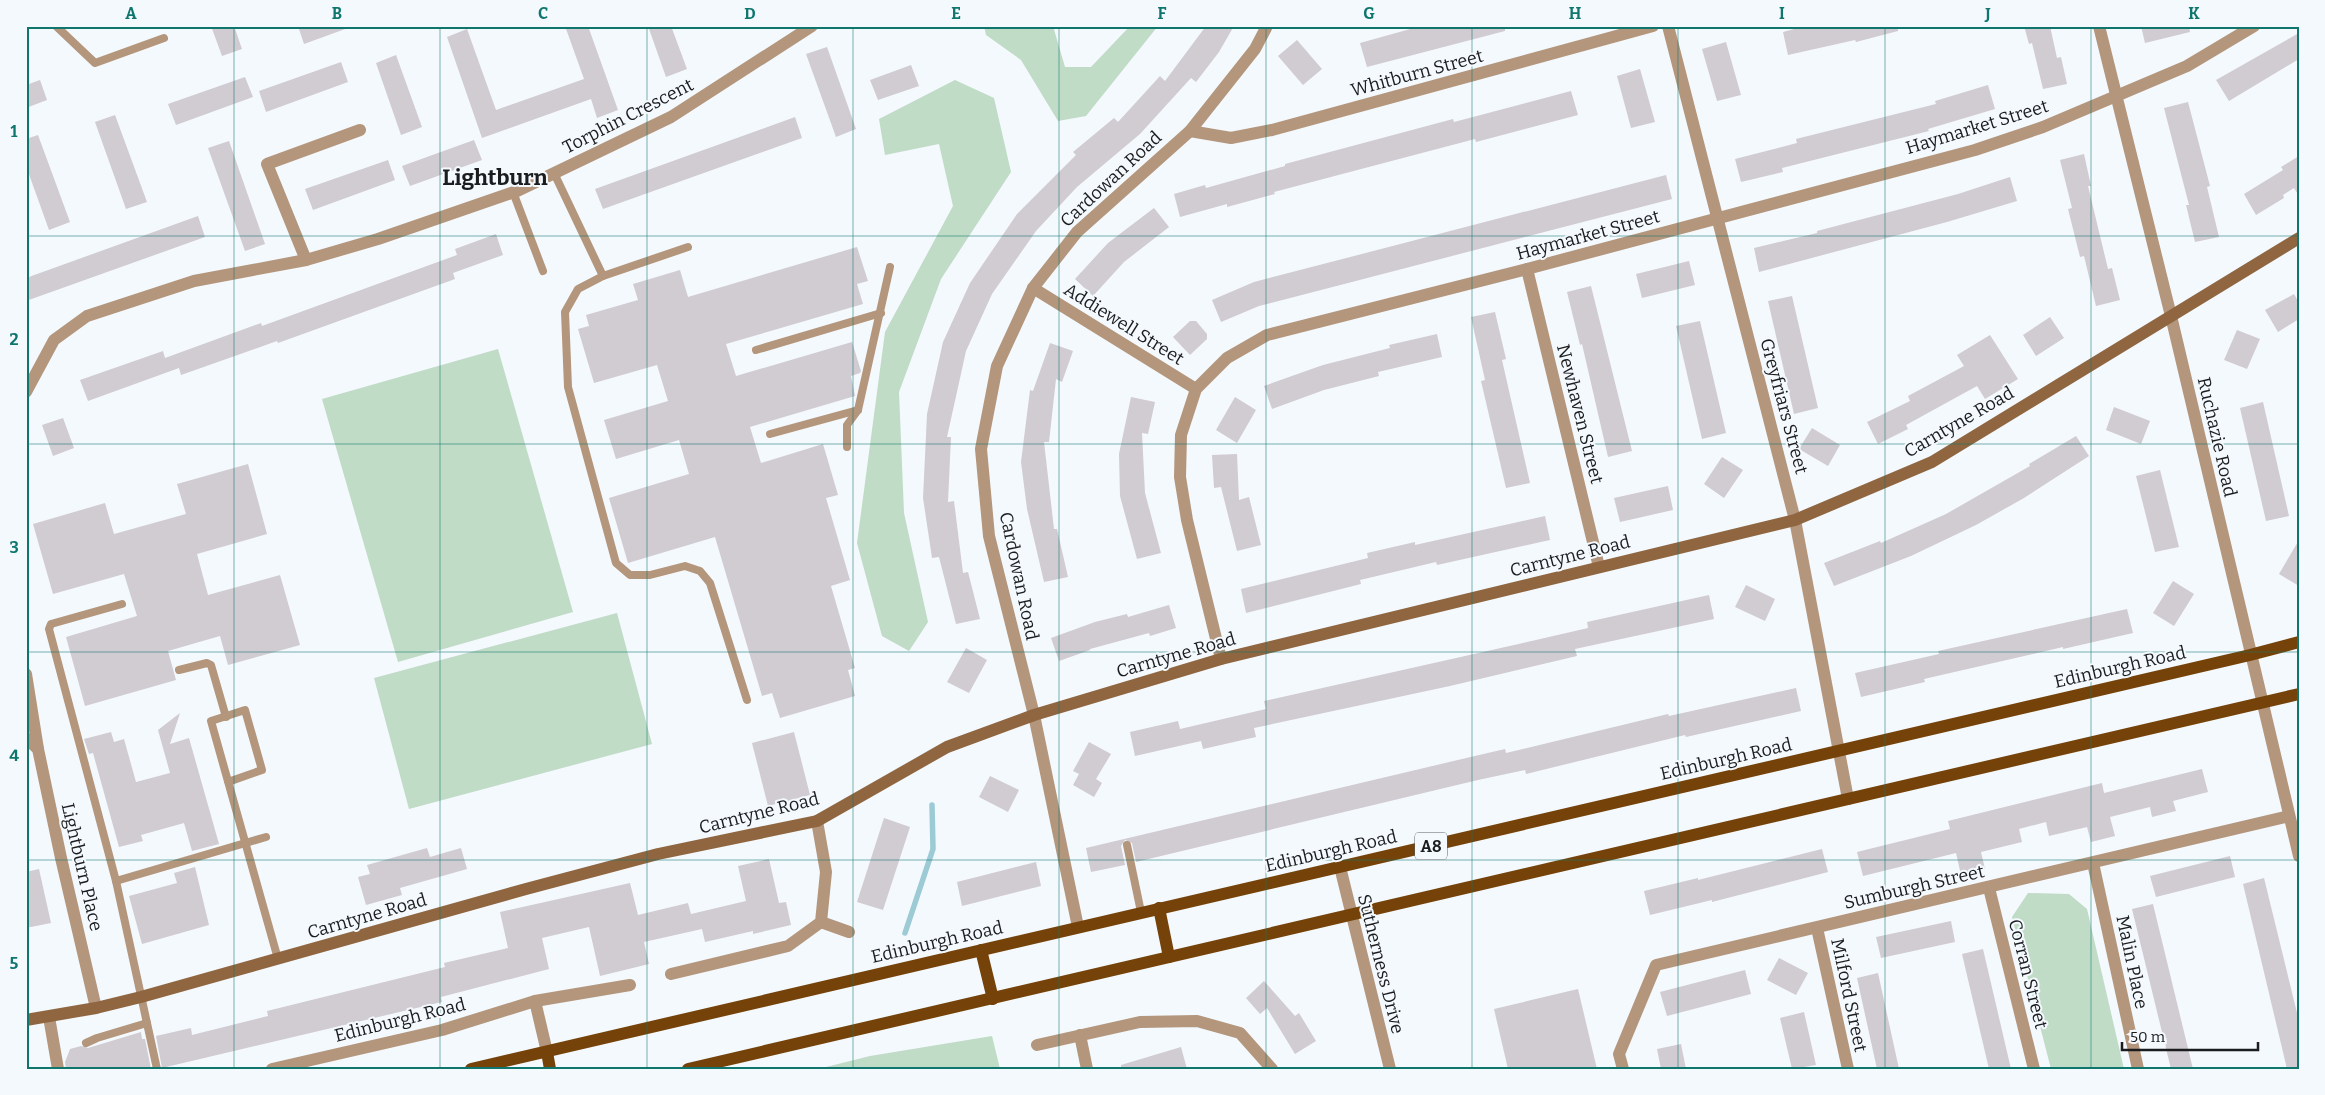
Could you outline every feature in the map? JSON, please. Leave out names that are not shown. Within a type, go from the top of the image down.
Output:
[{"type":"main road","name":"Edinburgh Road","points":[[471,1069],[2250,655],[2299,642]]},
{"type":"main road","points":[[688,1069],[2299,694]]},
{"type":"main road","points":[[1159,908],[1169,958]]},
{"type":"main road","points":[[981,950],[993,999]]},
{"type":"main road","points":[[546,1052],[550,1069]]},
{"type":"street","name":"Torphin Crescent","points":[[26,392],[54,340],[87,316],[194,280],[306,260],[378,239],[514,192],[671,117],[812,26]]},
{"type":"street","name":"Cardowan Road","points":[[1078,927],[1034,715],[989,536],[981,449],[997,366],[1033,288],[1077,232],[1190,130],[1255,49],[1268,26]]},
{"type":"street","name":"Whitburn Street","points":[[1190,130],[1231,138],[1272,130],[1653,26]]},
{"type":"street","name":"Greyfriars Street","points":[[1668,26],[1795,520],[1848,799]]},
{"type":"street","name":"Ruchazie Road","points":[[2099,26],[2171,316],[2261,703],[2299,856]]},
{"type":"street","name":"Haymarket Street","points":[[1221,659],[1187,520],[1180,477],[1181,435],[1196,389],[1227,358],[1267,335],[1527,269],[1975,150],[2043,127],[2187,66],[2254,26]]},
{"type":"street","points":[[306,260],[267,164],[360,130]]},
{"type":"street","name":"Carntyne Road","points":[[26,1020],[96,1008],[142,997],[526,889],[658,854],[817,821],[947,747],[1034,715],[1221,659],[1795,520],[1932,462],[2299,238]]},
{"type":"street","name":"Newhaven Street","points":[[1527,269],[1599,567]]},
{"type":"street","name":"Addiewell Street","points":[[1033,288],[1196,389]]},
{"type":"street","name":"Lightburn Place","points":[[26,674],[38,749],[96,1008]]},
{"type":"street","points":[[26,738],[38,749]]},
{"type":"street","name":"Sumburgh Street","points":[[1623,1069],[1619,1054],[1656,965],[2289,816]]},
{"type":"street","points":[[671,974],[788,946],[820,922],[826,872],[817,821]]},
{"type":"street","name":"Malin Place","points":[[2092,863],[2138,1069]]},
{"type":"street","name":"Sutherness Drive","points":[[1340,867],[1350,915],[1390,1069]]},
{"type":"street","name":"Corran Street","points":[[1989,888],[2034,1069]]},
{"type":"street","points":[[820,922],[849,932]]},
{"type":"street","name":"Milford Street","points":[[1817,928],[1848,1069]]},
{"type":"street","name":"Edinburgh Road","points":[[272,1069],[442,1030],[535,1001],[630,985]]},
{"type":"street","points":[[535,1001],[546,1052]]},
{"type":"street","points":[[49,1017],[58,1069]]},
{"type":"street","points":[[1037,1045],[1140,1022],[1197,1021],[1240,1033],[1272,1069]]},
{"type":"street","points":[[1080,1035],[1087,1069]]},
{"type":"lane","points":[[56,26],[95,63],[164,38]]},
{"type":"lane","points":[[554,174],[603,276]]},
{"type":"lane","points":[[514,192],[543,271]]},
{"type":"lane","points":[[688,246],[603,276],[578,289],[565,312],[568,387],[616,563],[630,574],[650,575],[685,566],[700,572],[710,583],[747,700]]},
{"type":"lane","points":[[847,448],[847,425],[858,410],[890,267]]},
{"type":"lane","points":[[756,350],[881,313]]},
{"type":"lane","points":[[770,434],[858,410]]},
{"type":"lane","points":[[122,604],[51,624],[49,629],[116,881],[157,1069]]},
{"type":"lane","points":[[179,670],[207,663],[211,665],[226,717]]},
{"type":"lane","points":[[228,782],[262,770],[245,710],[211,721],[228,782],[246,843],[278,959]]},
{"type":"lane","points":[[116,881],[266,837]]},
{"type":"lane","points":[[1127,845],[1141,912]]},
{"type":"lane","points":[[86,1043],[96,1038],[147,1023]]},
{"type":"green space","points":[[984,26],[1053,26],[1065,67],[1091,67],[1130,26],[1158,26],[1086,116],[1058,121],[1021,60],[986,35]]},
{"type":"green space","points":[[955,80],[994,98],[1011,172],[941,279],[899,392],[904,513],[928,622],[909,651],[882,636],[857,543],[885,332],[953,206],[939,144],[885,155],[879,119]]},
{"type":"green space","points":[[498,349],[573,612],[398,662],[322,399]]},
{"type":"green space","points":[[617,613],[652,744],[409,809],[374,678]]},
{"type":"green space","points":[[2028,893],[2069,894],[2087,909],[2124,1069],[2051,1069],[2012,917]]},
{"type":"green space","points":[[992,1036],[1000,1069],[818,1069],[870,1056]]},
{"type":"building","points":[[211,26],[234,26],[242,49],[222,56]]},
{"type":"building","points":[[298,26],[348,26],[348,28],[304,44]]},
{"type":"building","points":[[565,26],[588,26],[618,110],[597,118],[591,99],[482,138],[447,37],[467,29],[496,110],[584,79]]},
{"type":"building","points":[[648,26],[671,26],[687,69],[666,77]]},
{"type":"building","points":[[1206,26],[1234,26],[1219,52],[1196,82],[1191,78],[1140,134],[1077,187],[1036,231],[992,294],[966,351],[947,437],[951,437],[948,502],[954,501],[963,573],[968,572],[980,619],[956,624],[939,557],[932,558],[923,498],[927,414],[943,342],[970,283],[1017,214],[1076,155],[1073,152],[1114,118],[1118,122],[1160,76],[1165,81]]},
{"type":"building","points":[[1421,26],[1505,26],[1505,31],[1367,67],[1360,43]]},
{"type":"building","points":[[1805,26],[1898,26],[1898,31],[1856,42],[1855,40],[1788,55],[1783,32]]},
{"type":"building","points":[[2024,26],[2050,26],[2057,58],[2061,57],[2067,84],[2043,89],[2032,43],[2029,44]]},
{"type":"building","points":[[2141,26],[2189,26],[2190,32],[2145,43]]},
{"type":"building","points":[[2299,33],[2299,59],[2229,101],[2216,80]]},
{"type":"building","points":[[1297,40],[1322,69],[1303,85],[1278,56]]},
{"type":"building","points":[[1726,42],[1741,95],[1717,101],[1702,49]]},
{"type":"building","points":[[827,47],[856,129],[836,137],[806,54]]},
{"type":"building","points":[[396,55],[422,127],[401,135],[376,63]]},
{"type":"building","points":[[341,62],[348,82],[266,112],[259,91]]},
{"type":"building","points":[[911,65],[919,86],[878,100],[870,80]]},
{"type":"building","points":[[1640,69],[1655,122],[1631,128],[1617,76]]},
{"type":"building","points":[[245,77],[253,97],[176,125],[168,104]]},
{"type":"building","points":[[40,80],[47,100],[26,108],[26,85]]},
{"type":"building","points":[[1988,85],[1995,109],[1928,129],[1929,131],[1782,168],[1783,172],[1741,182],[1735,159],[1797,143],[1796,139],[1936,104],[1935,101]]},
{"type":"building","points":[[1571,91],[1578,115],[1476,142],[1475,139],[1274,192],[1275,194],[1227,207],[1227,204],[1180,217],[1174,194],[1205,185],[1206,188],[1285,166],[1285,164],[1453,119],[1454,122]]},
{"type":"building","points":[[2188,102],[2210,186],[2207,187],[2219,237],[2195,242],[2186,205],[2189,205],[2164,108]]},
{"type":"building","points":[[115,115],[147,202],[126,209],[95,122]]},
{"type":"building","points":[[795,117],[802,138],[603,209],[595,189]]},
{"type":"building","points":[[38,135],[70,222],[49,230],[26,166],[26,139]]},
{"type":"building","points":[[474,140],[482,160],[410,186],[402,166]]},
{"type":"building","points":[[229,141],[265,244],[245,251],[208,148]]},
{"type":"building","points":[[2084,154],[2091,186],[2088,186],[2108,269],[2112,268],[2120,300],[2096,306],[2084,256],[2080,257],[2068,209],[2072,208],[2060,160]]},
{"type":"building","points":[[2299,156],[2299,196],[2294,188],[2283,195],[2284,198],[2256,215],[2244,194],[2283,170],[2281,167]]},
{"type":"building","points":[[388,160],[395,180],[313,210],[305,189]]},
{"type":"building","points":[[1666,175],[1672,199],[1259,306],[1221,322],[1212,300],[1254,282]]},
{"type":"building","points":[[2010,177],[2017,201],[1947,222],[1759,272],[1754,248],[1817,233],[1817,231],[1958,194]]},
{"type":"building","points":[[1154,208],[1169,227],[1124,262],[1093,296],[1075,279],[1108,243]]},
{"type":"building","points":[[198,216],[205,237],[26,301],[26,278]]},
{"type":"building","points":[[496,234],[503,255],[453,273],[455,279],[278,343],[277,341],[181,375],[179,368],[88,401],[80,380],[163,351],[165,358],[261,323],[262,326],[457,255],[455,249]]},
{"type":"building","points":[[857,247],[868,281],[857,284],[863,304],[726,344],[736,376],[852,342],[861,371],[851,376],[855,396],[750,427],[761,463],[823,444],[838,495],[826,498],[850,580],[831,586],[855,668],[848,670],[855,696],[780,718],[772,693],[762,696],[715,537],[628,563],[609,498],[689,474],[679,440],[616,459],[604,420],[668,401],[657,365],[594,383],[578,329],[589,326],[586,315],[638,300],[633,284],[680,270],[688,297]]},
{"type":"building","points":[[1689,261],[1695,285],[1642,298],[1636,274]]},
{"type":"building","points":[[1591,286],[1632,451],[1608,457],[1582,344],[1580,345],[1567,292]]},
{"type":"building","points":[[2294,294],[2299,303],[2299,319],[2278,332],[2265,310]]},
{"type":"building","points":[[1792,296],[1818,408],[1794,414],[1768,301]]},
{"type":"building","points":[[1495,312],[1506,359],[1502,360],[1530,483],[1506,488],[1481,381],[1485,380],[1471,317]]},
{"type":"building","points":[[2050,317],[2064,338],[2036,356],[2023,335]]},
{"type":"building","points":[[1190,321],[1196,321],[1207,334],[1207,339],[1190,355],[1173,337]]},
{"type":"building","points":[[1700,321],[1726,433],[1702,439],[1676,326]]},
{"type":"building","points":[[2237,330],[2260,339],[2247,369],[2224,360]]},
{"type":"building","points":[[1437,334],[1442,357],[1378,372],[1379,376],[1324,390],[1272,409],[1264,386],[1323,365],[1390,348],[1389,345]]},
{"type":"building","points":[[1990,335],[2018,379],[1985,399],[1977,386],[1906,425],[1908,429],[1878,444],[1867,422],[1910,401],[1908,396],[1964,366],[1957,355]]},
{"type":"building","points":[[1050,343],[1073,351],[1062,382],[1056,379],[1049,442],[1044,442],[1054,529],[1057,529],[1068,577],[1044,582],[1027,509],[1021,462],[1030,390],[1033,391]]},
{"type":"building","points":[[1131,397],[1155,402],[1148,434],[1142,433],[1145,493],[1161,553],[1137,559],[1120,496],[1119,454]]},
{"type":"building","points":[[1235,397],[1256,410],[1237,443],[1216,430]]},
{"type":"building","points":[[2263,402],[2289,516],[2266,521],[2240,408]]},
{"type":"building","points":[[2114,407],[2150,421],[2141,444],[2106,430]]},
{"type":"building","points":[[63,418],[74,448],[53,456],[42,425]]},
{"type":"building","points":[[1812,428],[1840,445],[1828,466],[1799,449]]},
{"type":"building","points":[[2076,436],[2089,456],[2024,498],[1976,525],[1911,556],[1834,586],[1824,563],[1880,541],[1881,543],[1946,514],[2030,466],[2029,464]]},
{"type":"building","points":[[1237,454],[1239,500],[1249,497],[1261,545],[1237,551],[1221,487],[1214,488],[1212,455]]},
{"type":"building","points":[[1722,457],[1743,470],[1724,498],[1704,484]]},
{"type":"building","points":[[248,464],[267,534],[197,554],[208,595],[280,575],[300,645],[228,665],[220,636],[168,651],[176,680],[85,706],[66,637],[137,616],[124,574],[53,594],[33,524],[105,503],[114,534],[186,514],[177,484]]},
{"type":"building","points":[[2160,470],[2179,547],[2155,552],[2136,476]]},
{"type":"building","points":[[1668,486],[1673,510],[1620,522],[1614,498]]},
{"type":"building","points":[[1545,516],[1550,540],[1437,565],[1436,562],[1360,580],[1361,584],[1246,613],[1241,589],[1368,558],[1367,553],[1415,542],[1415,545]]},
{"type":"building","points":[[2299,540],[2299,586],[2279,574]]},
{"type":"building","points":[[2173,581],[2194,594],[2174,626],[2153,613]]},
{"type":"building","points":[[1746,585],[1775,599],[1765,621],[1735,607]]},
{"type":"building","points":[[1709,595],[1714,619],[1575,649],[1577,656],[1450,686],[1254,728],[1256,737],[1203,749],[1201,741],[1135,756],[1130,732],[1178,721],[1180,729],[1266,709],[1264,701],[1588,628],[1587,622]]},
{"type":"building","points":[[1169,605],[1176,628],[1150,636],[1149,633],[1090,649],[1059,661],[1051,638],[1095,622],[1127,614],[1128,617]]},
{"type":"building","points":[[2127,609],[2133,633],[1924,679],[1925,682],[1861,697],[1855,673],[1939,654],[1938,651]]},
{"type":"building","points":[[966,648],[987,660],[969,693],[947,682]]},
{"type":"building","points":[[1796,688],[1801,711],[1686,737],[1685,735],[1526,774],[1525,770],[1478,780],[1136,862],[1132,843],[1125,840],[1121,846],[1125,865],[1091,872],[1086,848],[1505,749],[1506,753],[1668,714],[1669,716]]},
{"type":"building","points":[[180,713],[170,744],[189,738],[219,844],[192,851],[184,823],[141,835],[143,841],[119,847],[93,753],[89,754],[84,739],[111,732],[114,742],[124,739],[136,782],[170,773],[158,730]]},
{"type":"building","points":[[794,732],[810,795],[768,806],[752,743]]},
{"type":"building","points":[[1089,742],[1111,754],[1096,779],[1102,783],[1094,797],[1073,785],[1079,774],[1073,771]]},
{"type":"building","points":[[2202,769],[2208,792],[2173,801],[2176,811],[2152,817],[2150,807],[2110,817],[2115,836],[2091,842],[2087,827],[2049,836],[2046,822],[2019,829],[2022,842],[1981,852],[1985,869],[1961,875],[1956,853],[1863,876],[1857,852],[1950,829],[1948,821],[2102,783],[2104,793]]},
{"type":"building","points":[[990,776],[1019,790],[1008,812],[979,797]]},
{"type":"building","points":[[884,818],[910,827],[883,910],[857,902]]},
{"type":"building","points":[[427,848],[430,857],[461,848],[467,869],[400,888],[402,895],[366,905],[358,877],[370,874],[367,865]]},
{"type":"building","points":[[1822,849],[1828,872],[1712,902],[1712,900],[1650,915],[1644,891],[1698,878],[1698,880]]},
{"type":"building","points":[[2230,856],[2235,877],[2156,897],[2150,876]]},
{"type":"building","points":[[769,859],[779,903],[786,902],[791,925],[705,942],[702,929],[644,942],[649,964],[600,976],[589,927],[542,938],[549,969],[441,997],[442,1002],[162,1068],[156,1036],[191,1028],[192,1035],[268,1016],[267,1011],[445,967],[444,963],[508,948],[500,912],[630,883],[638,915],[688,903],[691,914],[746,901],[738,866]]},
{"type":"building","points":[[1036,862],[1041,886],[962,906],[957,882]]},
{"type":"building","points":[[195,867],[209,925],[142,944],[129,896],[177,883],[174,873]]},
{"type":"building","points":[[39,869],[51,923],[26,928],[26,872]]},
{"type":"building","points":[[2264,878],[2299,1021],[2299,1069],[2287,1069],[2243,884]]},
{"type":"building","points":[[2153,904],[2193,1069],[2171,1069],[2132,909]]},
{"type":"building","points":[[1951,921],[1955,942],[1881,958],[1876,937]]},
{"type":"building","points":[[1983,949],[2011,1069],[1989,1069],[1962,954]]},
{"type":"building","points":[[1779,958],[1808,973],[1796,995],[1767,980]]},
{"type":"building","points":[[1745,970],[1751,994],[1667,1016],[1660,992]]},
{"type":"building","points":[[1878,973],[1899,1069],[1877,1069],[1857,978]]},
{"type":"building","points":[[1264,981],[1295,1016],[1299,1013],[1316,1041],[1295,1054],[1267,1008],[1260,1014],[1246,998]]},
{"type":"building","points":[[1578,989],[1597,1069],[1508,1069],[1494,1009]]},
{"type":"building","points":[[1804,1012],[1816,1065],[1792,1069],[1780,1018]]},
{"type":"building","points":[[141,1032],[142,1039],[145,1039],[151,1069],[66,1069],[65,1062],[70,1049],[81,1046],[88,1048]]},
{"type":"building","points":[[1681,1044],[1686,1069],[1661,1069],[1657,1049]]},
{"type":"building","points":[[1181,1047],[1187,1069],[1121,1069],[1121,1065]]},
{"type":"waterway","points":[[905,933],[933,849],[932,805]]},
{"type":"district","name":"Lightburn","points":[[495,177]]}]
